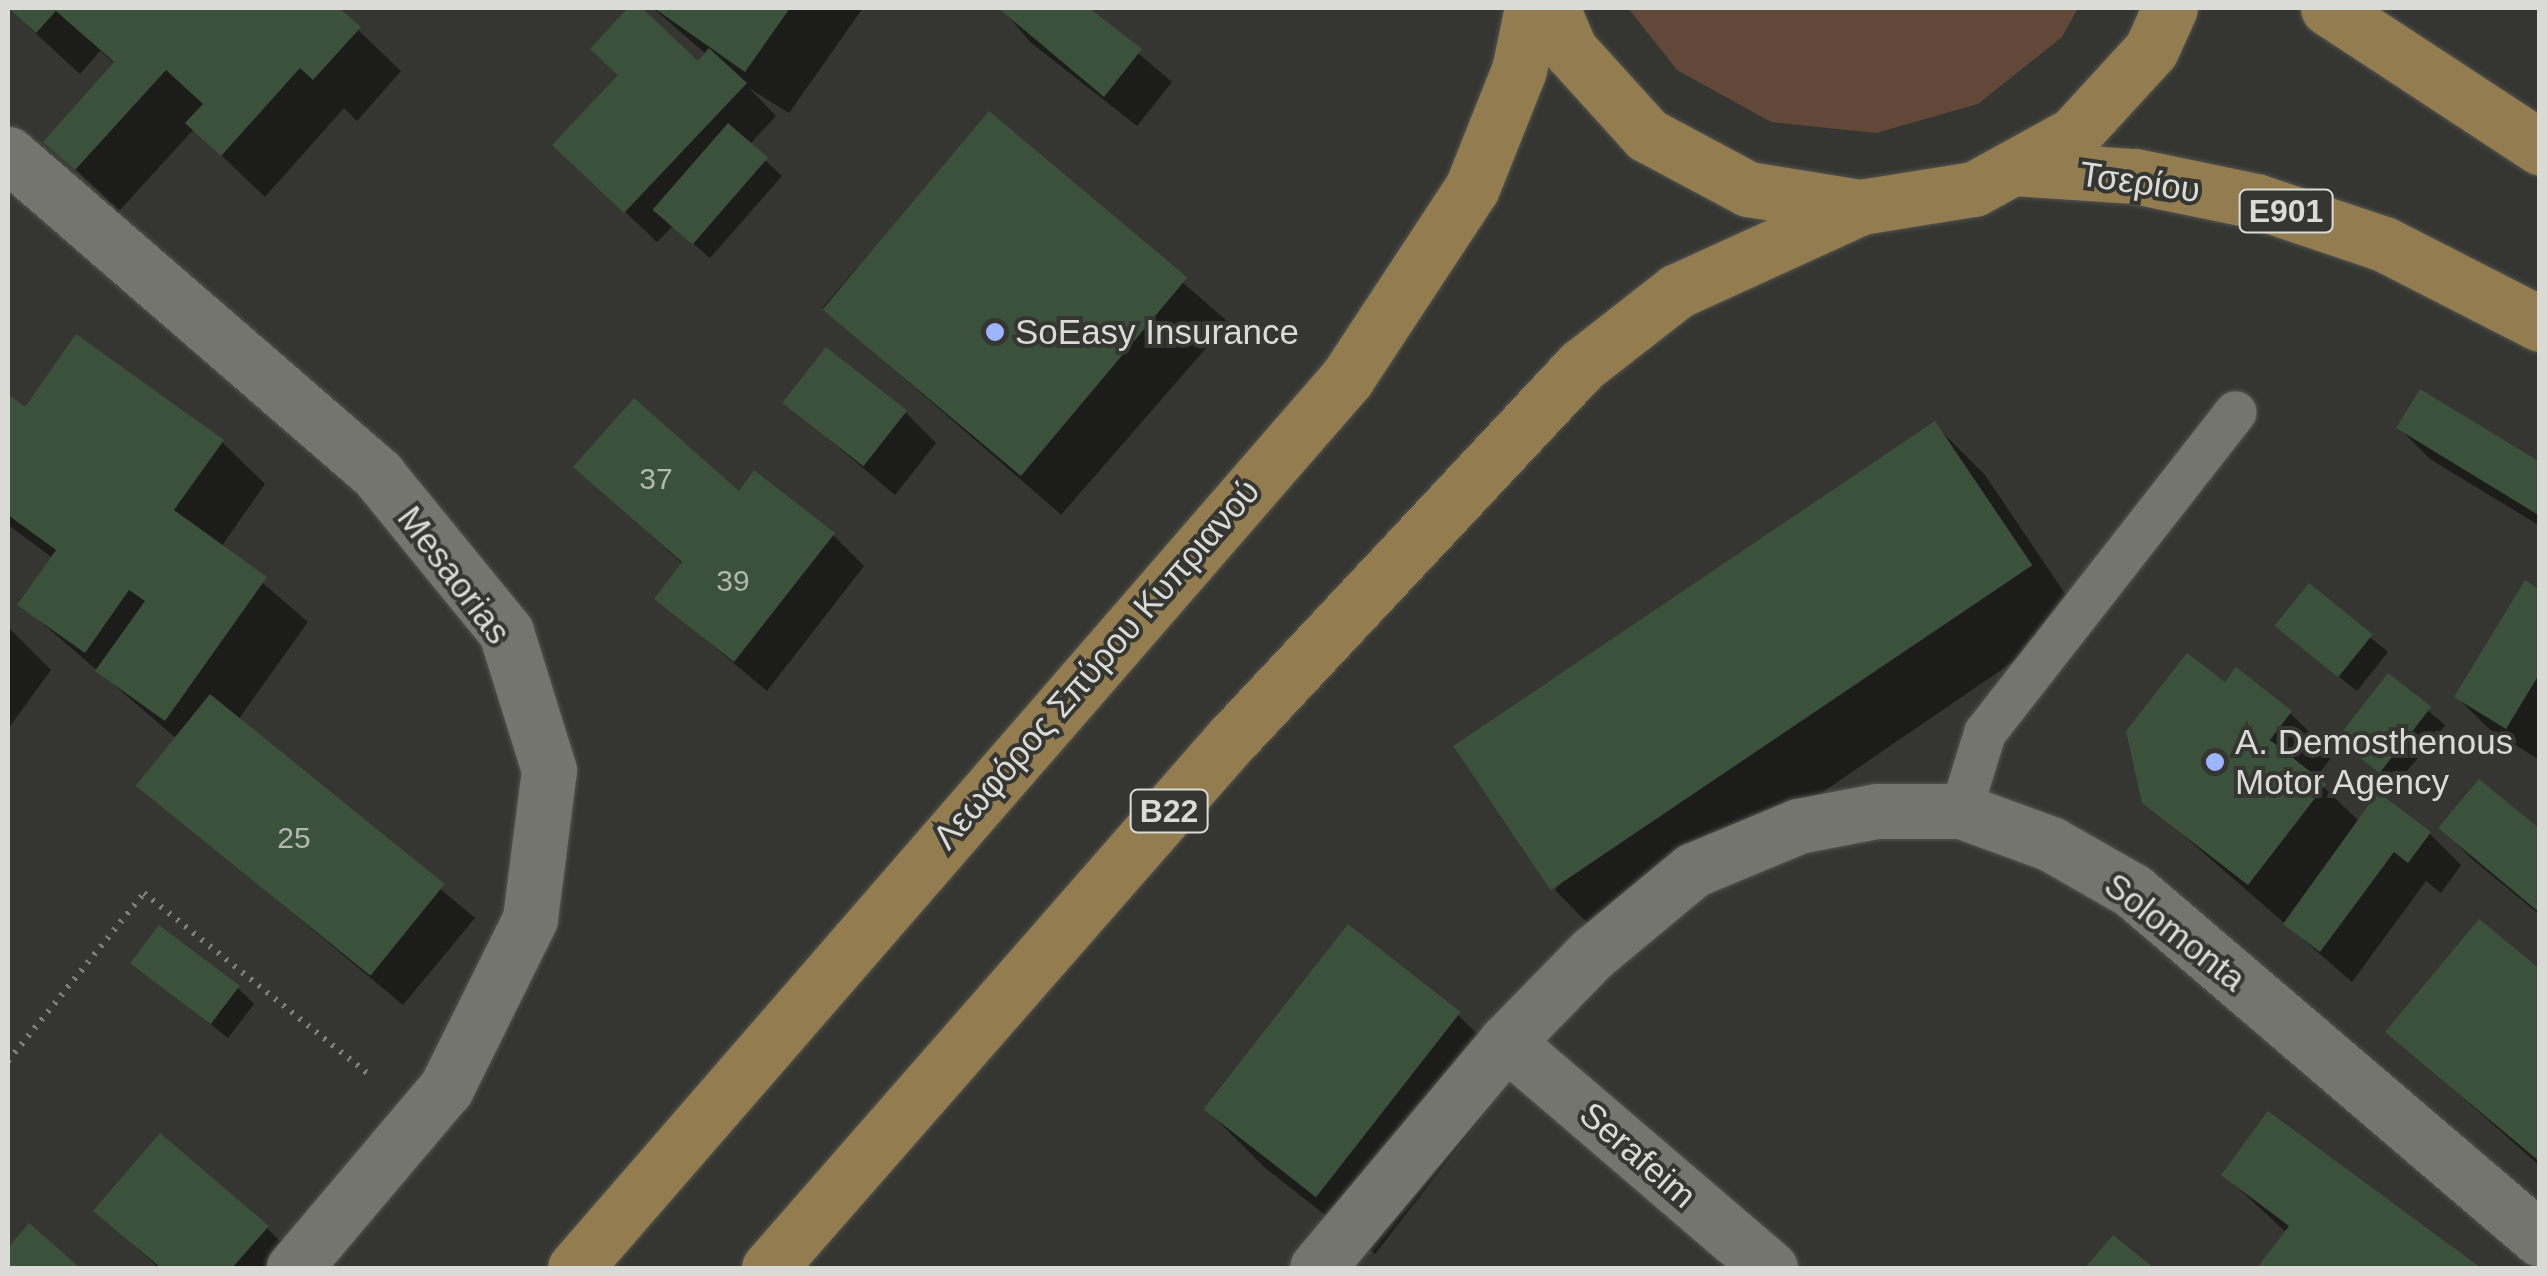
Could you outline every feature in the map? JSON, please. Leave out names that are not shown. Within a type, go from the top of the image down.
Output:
[{"type":"main road","name":"Λεωφόρος Σπύρου Κυπριανού","points":[[575,1268],[1347,378],[1472,188],[1519,70],[1532,8]]},
{"type":"main road","points":[[1552,8],[1570,50],[1647,135],[1748,189],[1861,207],[1974,189],[2074,134],[2152,50],[2170,8]]},
{"type":"main road","points":[[2328,8],[2540,148]]},
{"type":"main road","name":"Τσερίου","points":[[2013,168],[2135,176],[2256,201],[2384,244],[2540,324]]},
{"type":"main road","name":"B22","points":[[769,1268],[1228,743],[1581,366],[1677,290],[1861,207]]},
{"type":"street","name":"Mesaorias","points":[[8,154],[378,475],[506,632],[549,770],[530,919],[446,1088],[294,1268]]},
{"type":"street","name":"Solomonta","points":[[1317,1268],[1506,1042],[1594,953],[1694,870],[1798,826],[1878,811],[1961,811],[2051,844],[2133,891],[2540,1239]]},
{"type":"street","name":"Serafeim","points":[[1506,1042],[1770,1268]]},
{"type":"lane","points":[[1961,811],[1985,733],[2236,412]]},
{"type":"path","points":[[8,1061],[144,893],[422,1117]]},
{"type":"shaded area","points":[[1628,8],[2078,8],[2062,37],[1978,104],[1876,133],[1771,122],[1677,70]]},
{"type":"building","points":[[8,8],[339,8],[361,27],[313,80],[300,68],[221,156],[185,123],[203,104],[166,70],[75,170],[43,142],[114,62],[56,11],[36,33]]},
{"type":"building","points":[[628,8],[642,8],[698,61],[709,48],[747,83],[624,213],[552,145],[618,75],[590,49]]},
{"type":"building","points":[[654,8],[790,8],[745,72]]},
{"type":"building","points":[[998,8],[1089,8],[1142,49],[1104,97]]},
{"type":"building","points":[[989,111],[1187,277],[1021,476],[823,309]]},
{"type":"building","points":[[728,123],[768,158],[693,245],[653,210]]},
{"type":"building","points":[[76,334],[224,440],[174,510],[267,577],[165,721],[95,671],[145,601],[129,590],[85,653],[17,605],[56,550],[8,515],[8,394],[25,407]]},
{"type":"building","points":[[826,347],[907,410],[863,466],[782,403]]},
{"type":"building","points":[[2420,389],[2540,462],[2540,516],[2396,428]]},
{"type":"building","points":[[634,398],[739,491],[754,470],[835,533],[734,662],[654,599],[682,562],[573,467]]},
{"type":"building","points":[[1935,421],[2032,565],[1551,890],[1453,746]]},
{"type":"building","points":[[2525,580],[2540,590],[2540,673],[2506,729],[2454,697]]},
{"type":"building","points":[[2309,583],[2373,635],[2338,677],[2274,626]]},
{"type":"building","name":"A. Demosthenous Motor Agency","points":[[2187,653],[2225,682],[2236,667],[2292,711],[2270,740],[2326,784],[2248,885],[2142,803],[2126,731]]},
{"type":"building","points":[[2388,673],[2431,707],[2380,773],[2336,739]]},
{"type":"building","points":[[210,694],[445,884],[370,976],[136,786]]},
{"type":"building","points":[[2479,779],[2540,829],[2540,913],[2438,828]]},
{"type":"building","points":[[2378,792],[2431,832],[2408,863],[2394,852],[2320,952],[2283,924]]},
{"type":"building","points":[[2479,919],[2540,969],[2540,1162],[2385,1032]]},
{"type":"building","points":[[1348,924],[1461,1012],[1316,1197],[1203,1109]]},
{"type":"building","points":[[159,925],[240,986],[211,1024],[130,963]]},
{"type":"building","points":[[2268,1111],[2481,1268],[2257,1268],[2289,1226],[2221,1175]]},
{"type":"building","points":[[160,1133],[269,1226],[232,1268],[161,1268],[93,1211]]},
{"type":"building","points":[[29,1223],[80,1268],[8,1268],[8,1248]]},
{"type":"building","points":[[2113,1235],[2154,1268],[2085,1268]]},
{"type":"place","name":"SoEasy Insurance","points":[[995,332]]},
{"type":"place","name":"A. Demosthenous Motor Agency","points":[[2215,762]]}]
